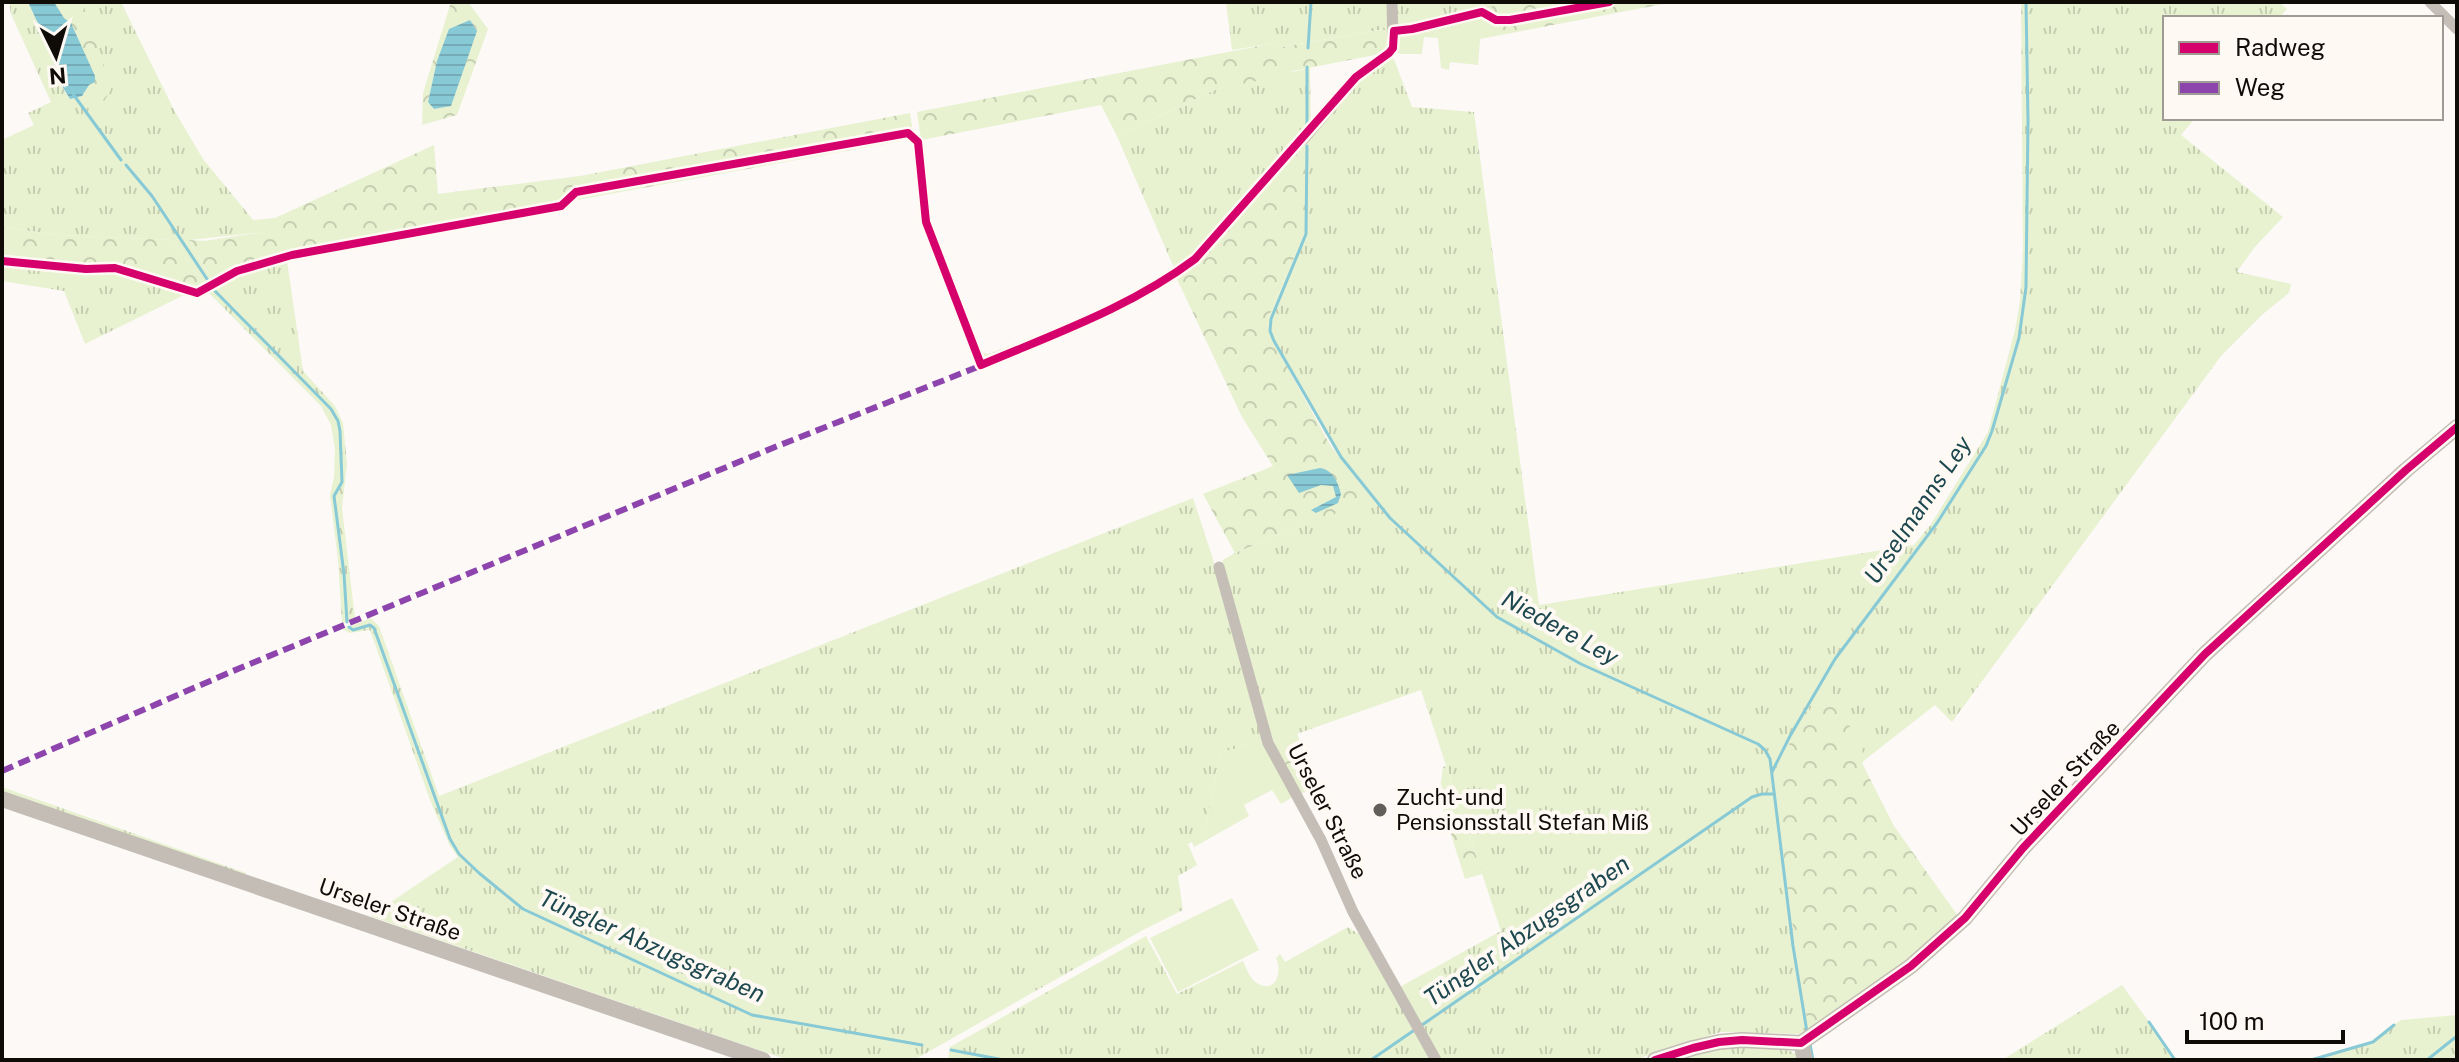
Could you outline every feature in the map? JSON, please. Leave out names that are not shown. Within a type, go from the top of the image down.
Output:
[{"type":"street","points":[[1303,140],[1356,77],[1393,48],[1392,2]]},
{"type":"street","points":[[2430,2],[2457,29]]},
{"type":"street","name":"Urseler Straße","points":[[1655,1060],[1719,1042],[1742,1040],[1803,1052],[1911,966],[1965,918],[2023,848],[2205,654],[2457,427]]},
{"type":"street","name":"Urseler Straße","points":[[1219,567],[1268,743],[1321,840],[1353,912],[1436,1060]]},
{"type":"street","name":"Urseler Straße","points":[[2,799],[763,1060]]},
{"type":"green space","points":[[9,2],[28,2],[69,98],[82,96],[86,101],[95,34],[82,2],[121,2],[174,110],[203,159],[263,232],[189,240],[213,281],[204,285],[173,240],[57,235],[2,227],[2,140],[34,125],[28,113],[51,102],[11,14]]},
{"type":"green space","points":[[54,2],[82,2],[95,33],[111,90],[104,101],[86,101],[82,96],[89,85],[64,19]]},
{"type":"green space","points":[[451,2],[468,2],[488,29],[457,115],[422,125],[423,93]],"holes":[[[470,20],[477,31],[434,109],[428,102],[437,61]]]},
{"type":"green space","points":[[1226,2],[1388,2],[1391,28],[1281,47],[1275,43],[1232,50]]},
{"type":"green space","points":[[1394,2],[1518,2],[1397,27]]},
{"type":"green space","points":[[1518,2],[1674,2],[1480,39],[1482,8]]},
{"type":"green space","points":[[2021,2],[2279,2],[2287,9],[2281,16],[2163,16],[2163,120],[2193,120],[2181,135],[2283,217],[2237,272],[2291,284],[2289,293],[2221,356],[1952,722],[1935,705],[1866,759],[1827,682],[1809,1032],[1721,1032],[1634,1060],[1439,1060],[1398,988],[1501,931],[1421,690],[1271,743],[1221,565],[1223,560],[1235,553],[1305,523],[1342,463],[1268,329],[1270,314],[1305,232],[1306,146],[1211,252],[1177,279],[1178,274],[1212,246],[1357,81],[1387,60],[1394,59],[1412,107],[1474,112],[1539,605],[1914,545],[1931,524],[1988,432],[2015,330],[2023,249]]},
{"type":"green space","points":[[1482,16],[1478,65],[1450,62],[1449,70],[1441,68],[1438,38],[1424,37],[1422,54],[1400,54],[1396,51],[1397,35]]},
{"type":"green space","points":[[1391,28],[1391,39],[1385,53],[1217,89],[1117,136],[1101,105],[921,140],[917,112],[1275,43],[1282,47]]},
{"type":"green space","points":[[1310,68],[1311,127],[1213,240],[1162,278],[1134,294],[1077,321],[984,357],[981,352],[989,354],[1084,316],[1132,294],[1174,268],[1117,136],[1217,89]]},
{"type":"green space","points":[[910,113],[912,126],[907,139],[901,141],[285,253],[230,270],[213,281],[189,240],[204,241],[262,232],[253,220],[275,218],[434,145],[438,194],[580,176]]},
{"type":"green space","points":[[1307,146],[1305,232],[1270,314],[1268,329],[1330,445],[1367,494],[1315,524],[1305,523],[1235,553],[1203,494],[1273,466],[1242,417],[1177,279],[1211,252]]},
{"type":"green space","points":[[2,227],[57,235],[173,240],[204,285],[193,290],[125,268],[2,259]]},
{"type":"green space","points":[[287,261],[303,371],[335,406],[343,423],[347,464],[342,508],[355,619],[342,624],[330,495],[335,450],[331,425],[321,406],[207,291],[238,275]]},
{"type":"green space","points":[[2,263],[124,272],[188,293],[85,344],[64,291],[2,281]]},
{"type":"green space","points":[[1193,498],[1263,741],[1220,753],[1203,842],[1194,847],[1192,842],[1188,844],[1197,865],[1178,876],[1183,910],[914,1060],[788,1060],[370,916],[458,857],[430,800],[370,630],[349,633],[343,629],[371,618],[379,626],[439,796]]},
{"type":"green space","points":[[1827,681],[1866,759],[1862,763],[1894,826],[1958,916],[1908,963],[1809,1032],[1789,902],[1774,770]]},
{"type":"green space","points":[[1297,733],[1315,789],[1299,794],[1271,743]]},
{"type":"green space","points":[[1263,741],[1293,797],[1281,804],[1272,790],[1244,805],[1249,816],[1203,842],[1220,753]]},
{"type":"green space","points":[[1446,766],[1482,874],[1465,879],[1439,796],[1443,767]]},
{"type":"green space","points":[[2,787],[246,873],[240,878],[2,796]]},
{"type":"green space","points":[[1232,898],[1259,950],[1178,992],[1150,938]]},
{"type":"green space","points":[[1348,927],[1363,937],[1431,1060],[948,1060],[950,1047],[1146,936],[1177,994],[1243,961],[1255,981],[1269,986],[1278,975],[1276,958],[1280,954],[1285,962]]},
{"type":"green space","points":[[2122,985],[2177,1060],[2002,1060]]},
{"type":"green space","points":[[2457,1015],[2457,1060],[2307,1060],[2371,1041],[2401,1020]]},
{"type":"green space","points":[[1722,1045],[1784,1047],[1797,1055],[1798,1060],[1675,1060]]},
{"type":"water","points":[[28,2],[54,2],[71,23],[95,76],[95,82],[82,96],[70,99],[62,86],[48,45]]},
{"type":"water","points":[[470,20],[477,31],[451,106],[434,109],[428,102],[437,61],[449,29]]},
{"type":"water","points":[[1320,468],[1334,477],[1341,494],[1338,503],[1316,513],[1311,510],[1336,497],[1333,486],[1321,485],[1299,493],[1287,475]]},
{"type":"waterway","name":"Niedere Ley","points":[[1308,48],[1311,2]]},
{"type":"waterway","name":"Urselmanns Ley","points":[[1772,772],[1835,659],[1937,523],[1986,446],[1992,431],[2019,338],[2026,287],[2026,2]]},
{"type":"waterway","name":"Niedere Ley","points":[[1307,67],[1307,124]]},
{"type":"waterway","name":"Tüngler Abzugsgraben","points":[[73,94],[121,160]]},
{"type":"waterway","name":"Niedere Ley","points":[[1307,146],[1306,234],[1271,319],[1270,331],[1274,341],[1341,457],[1390,518],[1497,617],[1581,664],[1758,744],[1765,750],[1770,759],[1807,1032]]},
{"type":"waterway","name":"Tüngler Abzugsgraben","points":[[126,165],[152,196],[209,282]]},
{"type":"waterway","name":"Tüngler Abzugsgraben","points":[[213,289],[331,409],[338,421],[342,482],[334,496],[347,622]]},
{"type":"waterway","name":"Tüngler Abzugsgraben","points":[[349,627],[353,630],[370,625],[374,628],[450,839],[459,854],[523,909],[752,1015],[922,1045]]},
{"type":"waterway","name":"Tüngler Abzugsgraben","points":[[1422,1025],[1752,797],[1774,794]]},
{"type":"waterway","points":[[2149,1022],[2175,1060]]},
{"type":"waterway","points":[[2311,1060],[2373,1042],[2394,1025]]},
{"type":"waterway","name":"Tüngler Abzugsgraben","points":[[1371,1060],[1413,1031]]},
{"type":"waterway","points":[[2427,1060],[2457,1036]]},
{"type":"waterway","name":"Niedere Ley","points":[[1810,1044],[1813,1060]]},
{"type":"waterway","name":"Tüngler Abzugsgraben","points":[[951,1050],[1004,1060]]},
{"type":"marked path","points":[[2,771],[233,671],[775,447],[985,364]]},
{"type":"cycle path","points":[[2,261],[86,269],[115,268],[197,293],[237,271],[292,255],[561,206],[576,192],[908,133],[918,142],[926,222],[981,365],[1118,305],[1195,259],[1356,77],[1389,53],[1393,48],[1394,31],[1482,12],[1496,20],[1510,20],[1609,2]]},
{"type":"cycle path","points":[[1655,1060],[1719,1042],[1801,1043],[1911,966],[1965,918],[2023,848],[2205,654],[2457,427]]},
{"type":"place","name":"Zucht- und Pensionsstall Stefan Miß","points":[[1380,810]]}]
